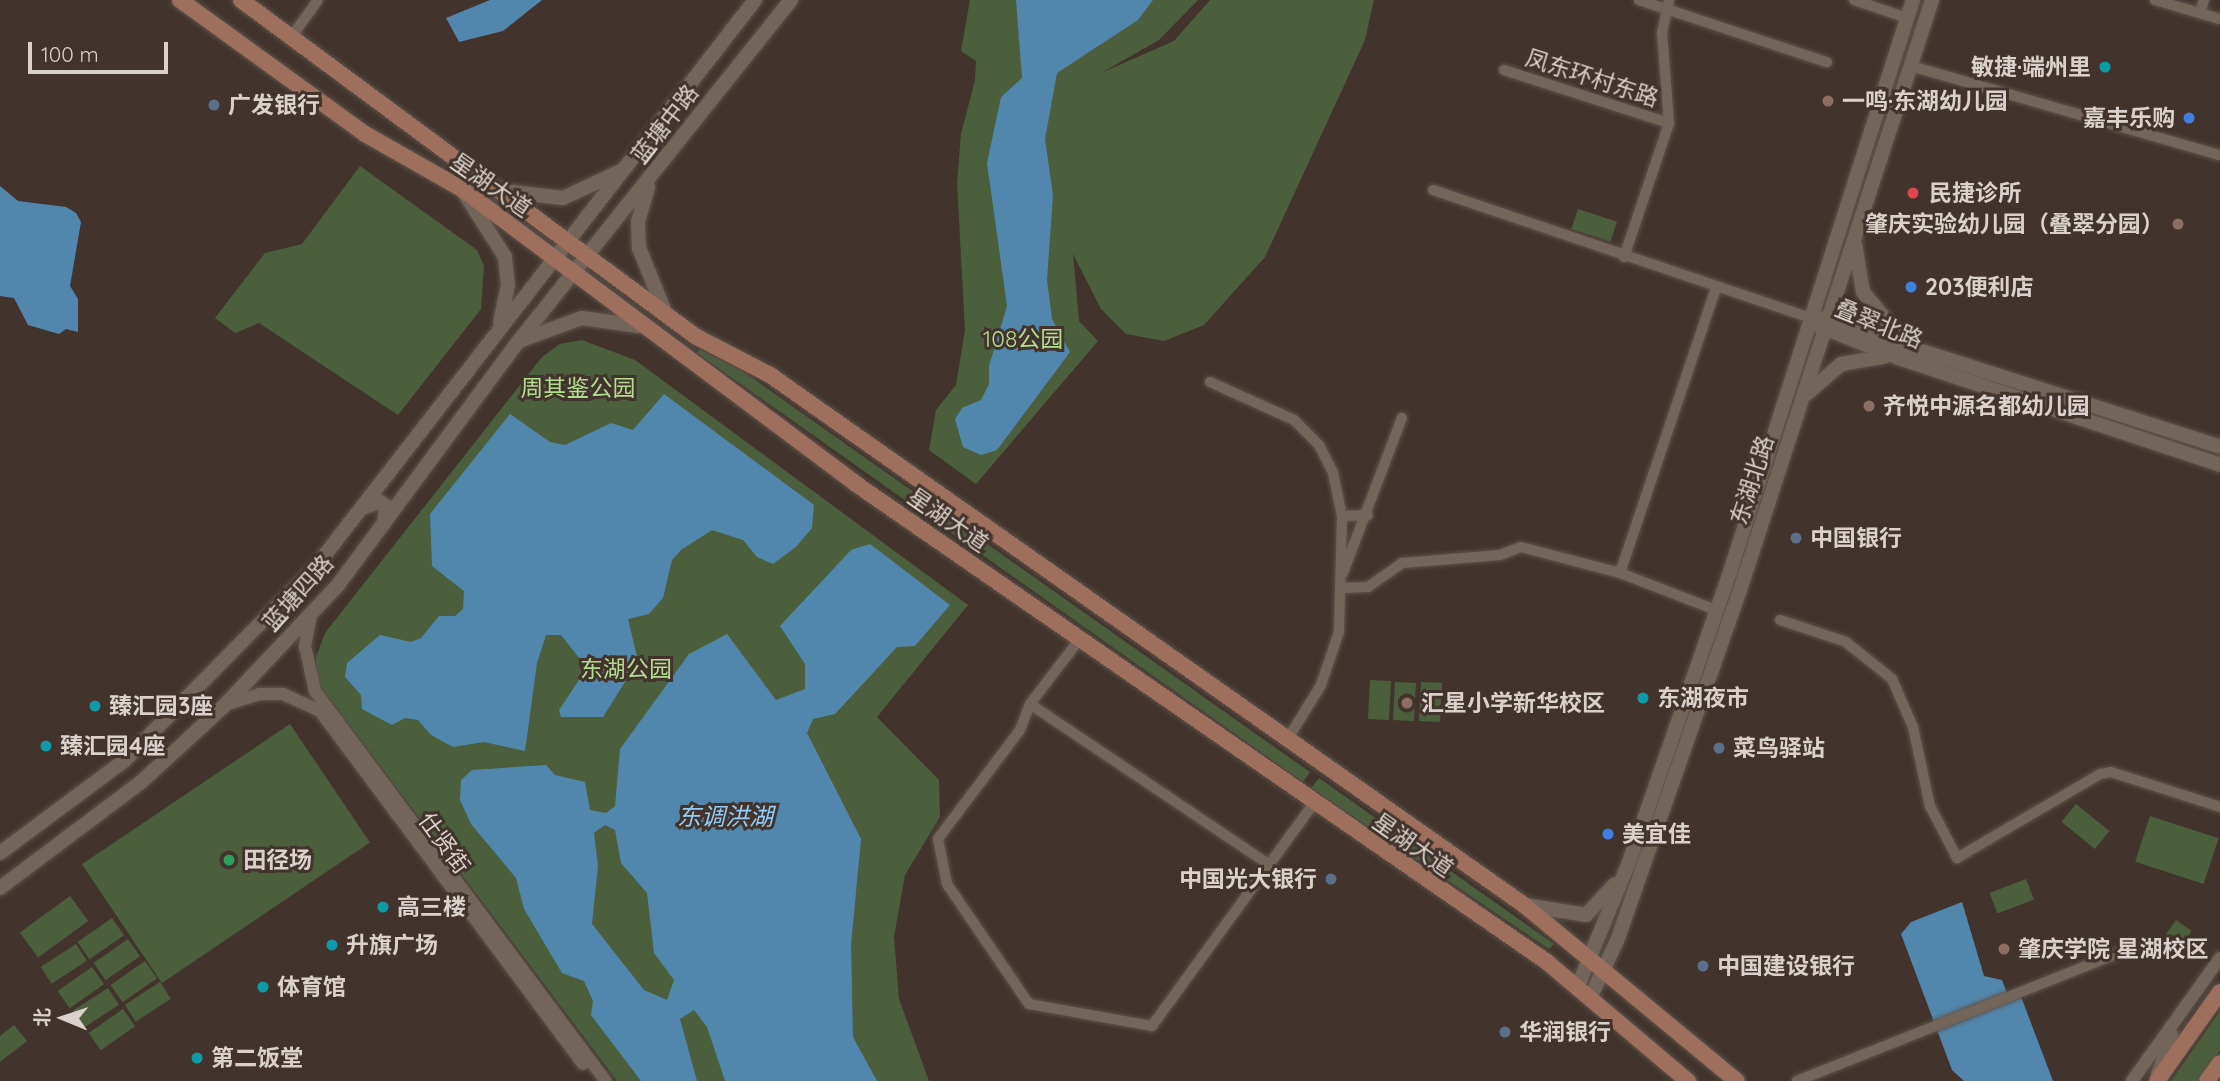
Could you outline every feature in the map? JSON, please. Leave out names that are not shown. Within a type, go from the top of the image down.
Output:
[{"type":"main road","name":"星湖大道","points":[[180,0],[365,134],[462,189],[638,326],[1584,993],[1688,1081]]},
{"type":"main road","name":"星湖大道","points":[[241,0],[503,191],[695,336],[769,375],[1524,905],[1606,970],[1737,1081]]},
{"type":"main road","name":"蓝塘中路","points":[[555,260],[755,0]]},
{"type":"main road","name":"蓝塘中路","points":[[573,274],[791,0]]},
{"type":"main road","name":"东湖北路","points":[[1584,993],[1606,970],[1716,610],[1913,0]]},
{"type":"main road","name":"东湖北路","points":[[1584,993],[1591,958],[1635,868],[1802,399],[1932,0]]},
{"type":"main road","points":[[720,46],[732,60],[742,62]]},
{"type":"main road","points":[[503,191],[563,198],[628,168]]},
{"type":"main road","points":[[651,179],[639,222],[639,248],[665,313]]},
{"type":"main road","points":[[462,189],[505,257],[508,285],[497,330]]},
{"type":"main road","points":[[1802,399],[1841,364],[1867,356],[1899,358],[1904,341],[1879,318],[1863,292],[1855,235]]},
{"type":"main road","name":"蓝塘四路","points":[[0,853],[124,761],[314,569],[497,330],[555,260]]},
{"type":"main road","name":"蓝塘四路","points":[[0,888],[140,783],[224,706],[311,615],[384,525],[518,342],[573,274]]},
{"type":"main road","points":[[518,342],[582,318],[638,326]]},
{"type":"main road","name":"叠翠北路","points":[[1811,318],[1899,358],[2220,464]]},
{"type":"main road","name":"叠翠北路","points":[[1826,324],[1904,341],[2220,447]]},
{"type":"main road","points":[[680,356],[695,336]]},
{"type":"main road","points":[[1797,363],[1812,368]]},
{"type":"main road","points":[[361,508],[374,501],[386,506],[384,525]]},
{"type":"main road","points":[[124,761],[140,783]]},
{"type":"main road","points":[[1524,905],[1586,915],[1635,868]]},
{"type":"main road","points":[[2156,1081],[2220,992]]},
{"type":"main road","points":[[2207,1081],[2220,1063]]},
{"type":"street","points":[[292,36],[318,0]]},
{"type":"street","points":[[1639,0],[1668,5],[1827,62]]},
{"type":"street","points":[[1854,0],[1908,18]]},
{"type":"street","points":[[2154,0],[2220,19]]},
{"type":"street","points":[[2200,13],[2204,0]]},
{"type":"street","points":[[1624,257],[1669,123],[1662,33],[1668,5]]},
{"type":"street","points":[[1911,66],[2220,155]]},
{"type":"street","name":"凤东环村东路","points":[[1504,70],[1669,123]]},
{"type":"street","points":[[1433,190],[1624,257],[1811,318]]},
{"type":"street","points":[[1620,573],[1717,288]]},
{"type":"street","points":[[1210,382],[1294,420],[1319,445],[1333,473],[1342,516],[1342,584],[1329,667],[1287,740]]},
{"type":"street","points":[[1342,584],[1402,418]]},
{"type":"street","points":[[1342,516],[1368,515]]},
{"type":"street","points":[[1342,584],[1368,587],[1402,564],[1500,555],[1521,547],[1620,573],[1716,610]]},
{"type":"street","points":[[311,615],[305,646],[315,691],[606,1081]]},
{"type":"street","points":[[1780,620],[1846,642],[1892,679],[1913,727],[1930,806],[1957,858],[2100,774],[2111,772],[2220,807]]},
{"type":"street","points":[[1079,639],[1030,704],[1020,730],[938,839],[947,884],[1029,1004],[1152,1026],[1313,804]]},
{"type":"street","name":"仕贤街","points":[[224,706],[259,694],[283,694],[320,711],[596,1081]]},
{"type":"street","points":[[1030,704],[1270,865]]},
{"type":"street","points":[[1797,1081],[2144,943]]},
{"type":"street","points":[[2132,1081],[2177,1022],[2220,958]]},
{"type":"street","points":[[2156,1081],[2177,1022]]},
{"type":"green space","name":"108公园","points":[[970,0],[1198,0],[1159,40],[1101,73],[1174,41],[1210,0],[1374,0],[1365,40],[1265,257],[1204,325],[1164,341],[1126,334],[1101,309],[1073,254],[1079,321],[1098,341],[976,484],[929,450],[936,410],[956,385],[965,330],[957,183],[961,134],[975,80],[976,61],[961,51]]},
{"type":"green space","points":[[360,166],[477,250],[484,266],[481,309],[398,415],[259,323],[235,333],[215,318],[265,253],[302,244]]},
{"type":"green space","points":[[1578,209],[1617,222],[1611,242],[1572,229]]},
{"type":"green space","name":"东湖公园","points":[[582,340],[635,360],[968,605],[877,717],[939,780],[940,817],[905,875],[894,937],[899,999],[929,1081],[617,1081],[317,682],[316,657],[325,633],[542,357],[560,344]]},
{"type":"green space","points":[[700,349],[744,372],[1310,772],[1303,782],[697,353]]},
{"type":"green space","points":[[1370,680],[1391,681],[1389,720],[1368,719]]},
{"type":"green space","points":[[1395,682],[1416,683],[1414,721],[1393,720]]},
{"type":"green space","points":[[1421,682],[1442,683],[1440,722],[1419,721]]},
{"type":"green space","name":"田径场","points":[[290,724],[370,843],[162,983],[82,864]]},
{"type":"green space","points":[[1319,778],[1554,944],[1549,949],[1311,788]]},
{"type":"green space","points":[[2076,804],[2109,831],[2095,849],[2062,822]]},
{"type":"green space","points":[[2150,816],[2218,838],[2204,884],[2135,862]]},
{"type":"green space","points":[[2026,879],[2034,900],[1997,914],[1990,893]]},
{"type":"green space","points":[[70,896],[88,921],[38,958],[20,932]]},
{"type":"green space","points":[[112,918],[124,935],[90,959],[78,942]]},
{"type":"green space","points":[[2176,920],[2192,931],[2170,962],[2154,951]]},
{"type":"green space","points":[[128,939],[140,956],[106,980],[94,963]]},
{"type":"green space","points":[[76,944],[87,961],[52,984],[41,967]]},
{"type":"green space","points":[[145,961],[157,978],[123,1002],[111,985]]},
{"type":"green space","points":[[92,967],[104,984],[70,1008],[58,991]]},
{"type":"green space","points":[[160,982],[171,999],[136,1022],[125,1005]]},
{"type":"green space","points":[[108,988],[119,1005],[84,1028],[73,1011]]},
{"type":"green space","points":[[123,1009],[135,1026],[101,1050],[89,1033]]},
{"type":"green space","points":[[2220,1011],[2220,1050],[2209,1066],[2198,1081],[2171,1081]]},
{"type":"green space","points":[[14,1025],[27,1041],[0,1062],[0,1036]]},
{"type":"water","points":[[490,0],[542,0],[503,31],[459,42],[446,18]]},
{"type":"water","points":[[1016,0],[1153,0],[1138,20],[1057,73],[1045,139],[1053,195],[1047,280],[1052,319],[1070,352],[997,450],[981,455],[963,447],[955,419],[962,408],[981,400],[989,384],[989,366],[1007,306],[987,163],[1001,97],[1022,78]]},
{"type":"water","points":[[0,186],[18,201],[66,207],[76,213],[81,222],[70,286],[78,299],[78,332],[66,329],[59,334],[28,325],[14,298],[0,296]]},
{"type":"water","points":[[664,394],[814,505],[812,528],[796,547],[773,564],[757,557],[743,540],[712,530],[681,550],[672,560],[663,598],[649,614],[628,619],[638,661],[603,717],[561,717],[559,710],[583,674],[583,663],[561,635],[546,635],[537,663],[525,751],[484,742],[453,747],[431,735],[418,720],[405,718],[392,725],[362,709],[361,695],[345,677],[347,663],[380,635],[411,642],[421,638],[439,616],[455,616],[463,609],[464,591],[432,566],[430,514],[510,414],[550,442],[565,445],[611,423],[633,430]]},
{"type":"water","name":"东调洪湖","points":[[870,544],[950,605],[915,646],[897,647],[835,714],[813,719],[807,733],[861,839],[851,945],[853,1037],[877,1081],[725,1081],[707,1027],[694,1010],[680,1019],[697,1081],[641,1081],[591,1015],[593,1001],[584,981],[562,973],[524,909],[516,878],[471,824],[460,800],[461,780],[472,770],[546,765],[555,775],[585,782],[590,810],[606,813],[615,806],[620,749],[689,654],[727,634],[776,700],[805,689],[805,664],[780,626],[851,550]],"holes":[[[605,825],[615,830],[621,863],[647,893],[654,953],[674,980],[667,1000],[644,990],[592,924],[598,866],[594,833]]]},
{"type":"water","points":[[1962,902],[1984,976],[2002,980],[2009,998],[2020,994],[2053,1081],[1964,1081],[1952,1070],[1901,934],[1911,922]]},
{"type":"place","name":"敏捷·端州里","points":[[2105,67]]},
{"type":"place","name":"一鸣·东湖幼儿园","points":[[1828,101]]},
{"type":"place","name":"广发银行","points":[[214,105]]},
{"type":"place","name":"嘉丰乐购","points":[[2189,118]]},
{"type":"place","name":"民捷诊所","points":[[1913,193]]},
{"type":"place","name":"肇庆实验幼儿园（叠翠分园）","points":[[2178,224]]},
{"type":"place","name":"203便利店","points":[[1911,287]]},
{"type":"place","name":"齐悦中源名都幼儿园","points":[[1869,406]]},
{"type":"place","name":"中国银行","points":[[1796,538]]},
{"type":"place","name":"东湖夜市","points":[[1643,698]]},
{"type":"place","name":"汇星小学新华校区","points":[[1407,703]]},
{"type":"place","name":"臻汇园3座","points":[[95,706]]},
{"type":"place","name":"臻汇园4座","points":[[46,746]]},
{"type":"place","name":"菜鸟驿站","points":[[1719,748]]},
{"type":"place","name":"美宜佳","points":[[1608,834]]},
{"type":"place","name":"田径场","points":[[229,860]]},
{"type":"place","name":"中国光大银行","points":[[1331,879]]},
{"type":"place","name":"高三楼","points":[[383,907]]},
{"type":"place","name":"升旗广场","points":[[332,945]]},
{"type":"place","name":"肇庆学院 星湖校区","points":[[2004,949]]},
{"type":"place","name":"中国建设银行","points":[[1703,966]]},
{"type":"place","name":"体育馆","points":[[263,987]]},
{"type":"place","name":"华润银行","points":[[1505,1032]]},
{"type":"place","name":"第二饭堂","points":[[197,1058]]},
{"type":"park label","name":"周其鉴公园","points":[[578,388]]}]
